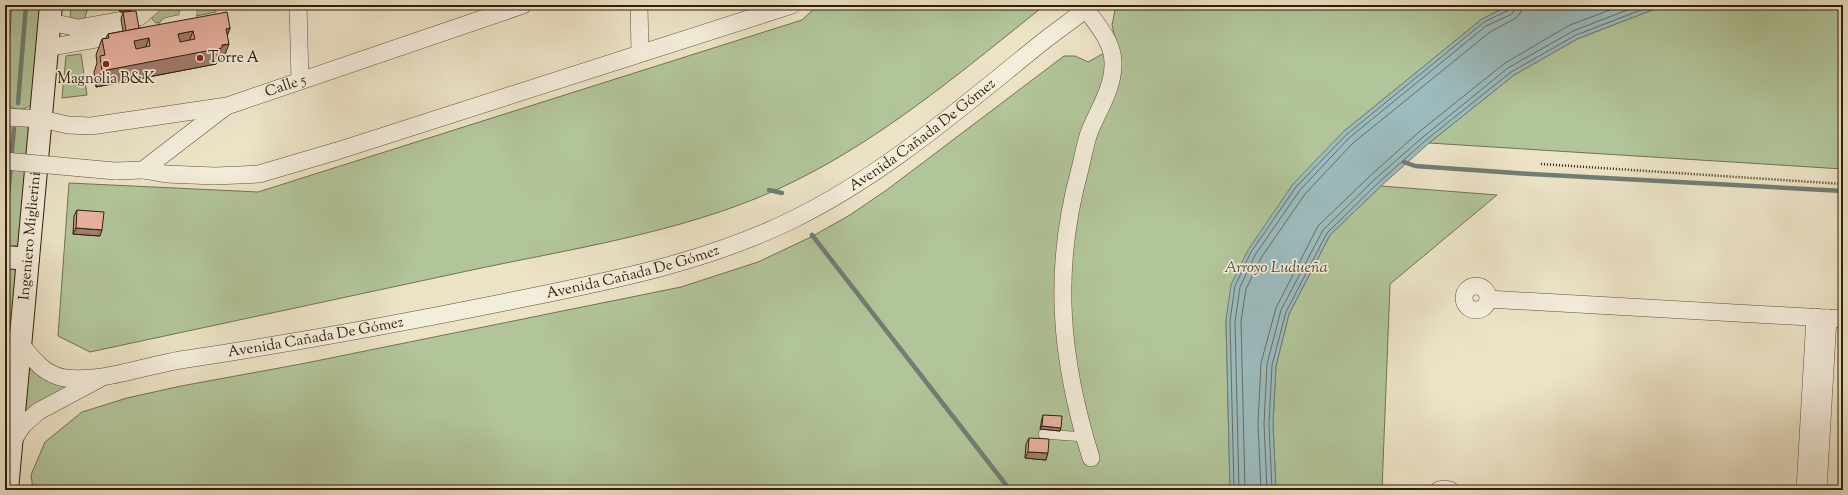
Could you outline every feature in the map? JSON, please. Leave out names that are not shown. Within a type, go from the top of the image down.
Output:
[{"type":"main road","name":"Ingeniero Miglierini","points":[[7,490],[50,14]]},
{"type":"main road","points":[[5,257],[28,259]]},
{"type":"street","points":[[50,14],[87,33],[151,29],[187,22],[189,5]]},
{"type":"street","points":[[298,5],[300,80]]},
{"type":"street","name":"Calle 5","points":[[5,116],[41,119],[68,125],[92,126],[227,106],[523,5]]},
{"type":"street","points":[[639,5],[640,53]]},
{"type":"street","points":[[5,161],[115,171],[143,170],[166,174],[215,176],[259,174],[337,151],[792,5]]},
{"type":"street","points":[[148,7],[151,29]]},
{"type":"street","points":[[47,48],[87,33],[139,17],[148,7]]},
{"type":"street","points":[[1089,7],[1109,42],[1113,65],[1110,85],[1089,134],[1076,180],[1069,220],[1063,274],[1063,327],[1070,377],[1091,458]]},
{"type":"street","name":"Avenida Cañada De Gómez","points":[[20,343],[46,371],[63,378],[106,375],[181,360],[290,343],[580,287],[667,267],[732,247],[796,218],[841,194],[890,162],[1089,7]]},
{"type":"street","points":[[143,170],[227,106]]},
{"type":"street","points":[[1488,298],[1829,318]]},
{"type":"street","points":[[1805,490],[1829,318]]},
{"type":"street","points":[[1818,490],[1829,318]]},
{"type":"street","name":"Avenida Cañada De Gómez","points":[[11,443],[23,425],[39,411],[106,375]]},
{"type":"street","points":[[1439,490],[1445,488],[1450,490]]},
{"type":"lane","points":[[1043,434],[1085,437]]},
{"type":"path","points":[[1541,164],[1843,184]]},
{"type":"green space","points":[[12,5],[44,5],[32,105],[23,109],[13,108],[5,98]]},
{"type":"green space","points":[[71,5],[89,5],[84,20],[70,20]]},
{"type":"green space","points":[[158,5],[185,5],[185,11],[171,21],[156,23],[152,19],[151,15]]},
{"type":"green space","points":[[191,5],[199,5],[216,10],[216,12],[191,17]]},
{"type":"green space","points":[[818,5],[1045,5],[955,77],[893,122],[861,143],[829,163],[795,181],[759,197],[721,211],[644,234],[604,243],[90,352],[58,336],[69,183],[258,192],[802,20]]},
{"type":"green space","points":[[1116,5],[1510,5],[1482,19],[1343,132],[1226,320],[1230,490],[33,490],[31,475],[45,442],[82,412],[127,398],[181,386],[301,364],[681,287],[758,262],[811,237],[850,215],[888,189],[1064,56],[1075,56],[1088,62],[1117,46],[1112,25]]},
{"type":"green space","points":[[1665,5],[1843,5],[1843,169],[1429,143],[1514,75],[1577,39]]},
{"type":"green space","points":[[81,54],[87,95],[62,98],[66,56]]},
{"type":"green space","points":[[11,121],[30,127],[22,239],[13,247],[5,247],[5,126]]},
{"type":"green space","points":[[1381,186],[1497,195],[1390,284],[1382,490],[1276,490],[1273,424],[1276,366],[1289,314],[1330,235]]},
{"type":"green space","points":[[5,260],[18,269],[5,434]]},
{"type":"green space","points":[[26,361],[75,382],[24,413]]},
{"type":"water","name":"Arroyo Ludueña","points":[[1510,5],[1665,5],[1577,39],[1514,75],[1429,143],[1330,235],[1289,314],[1276,366],[1273,424],[1276,490],[1230,490],[1226,320],[1231,285],[1248,250],[1293,184],[1343,132],[1482,19]]},
{"type":"building","points":[[136,11],[139,28],[126,31],[123,12]]},
{"type":"building","points":[[227,12],[230,28],[226,29],[229,44],[222,45],[222,48],[102,71],[100,56],[105,55],[102,39],[109,38],[108,34]],"holes":[[[193,31],[195,39],[180,42],[178,34]],[[149,38],[150,46],[136,49],[134,41]]]},
{"type":"building","points":[[77,210],[104,212],[102,230],[76,228]]},
{"type":"building","points":[[1043,415],[1062,416],[1061,428],[1042,426]]},
{"type":"building","points":[[1029,438],[1049,439],[1048,453],[1028,452]]},
{"type":"waterway","points":[[18,103],[26,5]]},
{"type":"waterway","points":[[11,158],[14,129]]},
{"type":"waterway","points":[[1404,162],[1415,166],[1531,174],[1843,191]]},
{"type":"waterway","points":[[5,223],[11,165]]},
{"type":"waterway","points":[[769,190],[782,193]]},
{"type":"waterway","points":[[812,235],[1010,490]]},
{"type":"place","name":"Torre A","points":[[200,58]]},
{"type":"place","name":"Magnolia B&K","points":[[106,64]]}]
